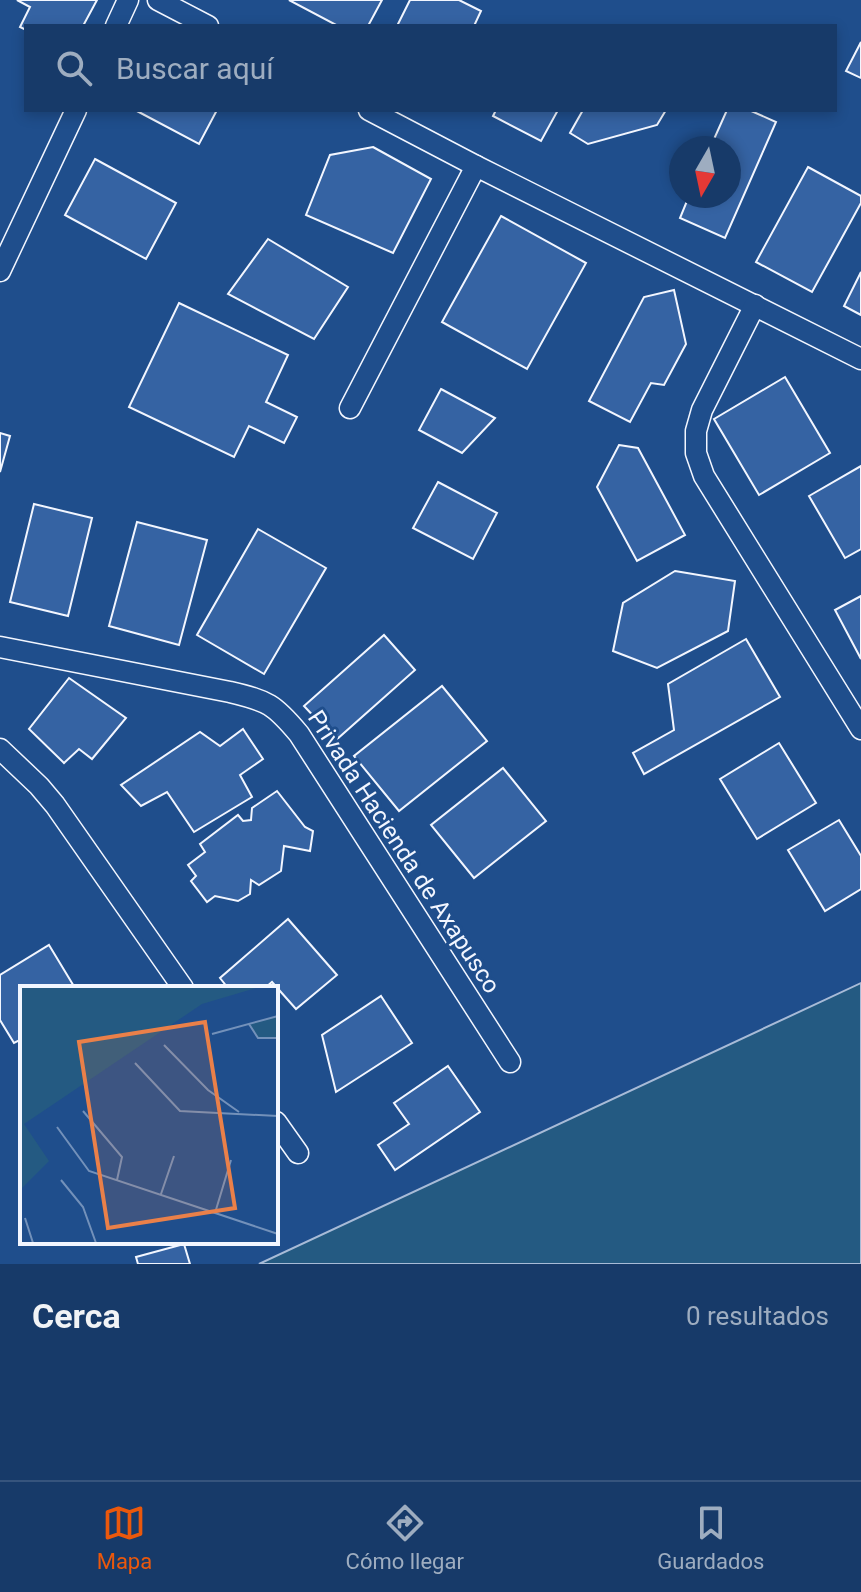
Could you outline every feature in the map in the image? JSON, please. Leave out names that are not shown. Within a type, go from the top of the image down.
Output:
[{"type":"street","points":[[117,24],[128,0]]},
{"type":"street","points":[[158,0],[204,24]]},
{"type":"street","points":[[0,271],[75,112]]},
{"type":"street","points":[[373,112],[861,359]]},
{"type":"street","points":[[350,408],[476,166]]},
{"type":"street","points":[[755,305],[702,410],[696,431],[696,453],[704,476],[861,729]]},
{"type":"street","name":"Privada Hacienda de Axapusco","points":[[0,647],[230,692],[260,699],[280,711],[299,734],[510,1062]]},
{"type":"street","points":[[0,749],[55,805],[182,986]]},
{"type":"street","points":[[278,1125],[298,1153]]},
{"type":"shaded area","points":[[861,983],[861,1264],[259,1264]]},
{"type":"building","points":[[17,0],[97,0],[84,24],[24,24],[24,29],[20,27],[30,7]]},
{"type":"building","points":[[289,0],[382,0],[369,24],[334,24]]},
{"type":"building","points":[[410,0],[459,0],[481,11],[475,24],[398,24]]},
{"type":"building","points":[[861,42],[861,78],[846,71]]},
{"type":"building","points":[[139,112],[216,112],[199,144]]},
{"type":"building","points":[[495,112],[557,112],[541,141],[493,116]]},
{"type":"building","points":[[582,112],[665,112],[657,125],[588,144],[570,133]]},
{"type":"building","points":[[726,112],[754,112],[776,122],[741,202],[741,136],[715,136]]},
{"type":"building","points":[[373,147],[431,179],[393,253],[306,215],[330,155]]},
{"type":"building","points":[[95,159],[176,203],[146,259],[65,215]]},
{"type":"building","points":[[808,167],[861,196],[861,203],[812,292],[756,262]]},
{"type":"building","points":[[684,208],[738,208],[725,238],[680,218]]},
{"type":"building","points":[[501,216],[586,263],[527,369],[442,322]]},
{"type":"building","points":[[268,239],[348,287],[314,339],[228,294]]},
{"type":"building","points":[[861,272],[861,315],[844,306]]},
{"type":"building","points":[[674,290],[686,344],[664,385],[651,383],[630,422],[589,401],[644,297]]},
{"type":"building","points":[[179,303],[288,355],[266,402],[297,417],[284,443],[249,426],[234,457],[129,407]]},
{"type":"building","points":[[785,377],[830,453],[759,495],[714,419]]},
{"type":"building","points":[[441,389],[495,418],[462,453],[419,430]]},
{"type":"building","points":[[0,433],[10,436],[0,472]]},
{"type":"building","points":[[619,445],[638,448],[685,535],[637,561],[597,487]]},
{"type":"building","points":[[861,466],[861,549],[845,558],[809,496]]},
{"type":"building","points":[[438,482],[497,513],[473,559],[413,528]]},
{"type":"building","points":[[34,504],[92,518],[68,616],[10,602]]},
{"type":"building","points":[[137,522],[207,540],[179,645],[109,626]]},
{"type":"building","points":[[258,529],[326,568],[264,674],[197,635]]},
{"type":"building","points":[[675,571],[735,581],[728,631],[657,668],[613,651],[623,603]]},
{"type":"building","points":[[861,596],[861,659],[835,610]]},
{"type":"building","points":[[384,635],[415,670],[336,740],[304,706]]},
{"type":"building","points":[[746,639],[780,697],[644,774],[633,753],[674,730],[668,684]]},
{"type":"building","points":[[69,678],[126,718],[92,759],[79,749],[64,763],[29,729]]},
{"type":"building","points":[[442,686],[487,741],[399,811],[354,756]]},
{"type":"building","points":[[243,729],[263,759],[240,775],[252,797],[194,832],[167,792],[141,806],[121,785],[200,732],[220,746]]},
{"type":"building","points":[[779,743],[816,803],[757,839],[720,779]]},
{"type":"building","points":[[503,768],[546,821],[474,878],[431,825]]},
{"type":"building","points":[[277,791],[305,827],[313,831],[310,851],[284,846],[281,871],[259,885],[251,880],[250,894],[238,901],[215,896],[207,902],[191,881],[196,876],[188,865],[205,852],[200,844],[238,815],[243,821],[251,820],[252,808]]},
{"type":"building","points":[[839,820],[861,856],[861,889],[825,911],[788,850]]},
{"type":"building","points":[[288,919],[337,975],[296,1009],[272,982],[267,986],[226,986],[220,978]]},
{"type":"building","points":[[49,945],[74,986],[20,986],[20,1040],[14,1043],[0,1020],[0,975]]},
{"type":"building","points":[[381,996],[412,1043],[336,1092],[322,1035]]},
{"type":"building","points":[[448,1066],[480,1112],[395,1170],[378,1145],[409,1124],[394,1103]]},
{"type":"building","points":[[184,1244],[190,1264],[138,1264],[136,1257]]}]
